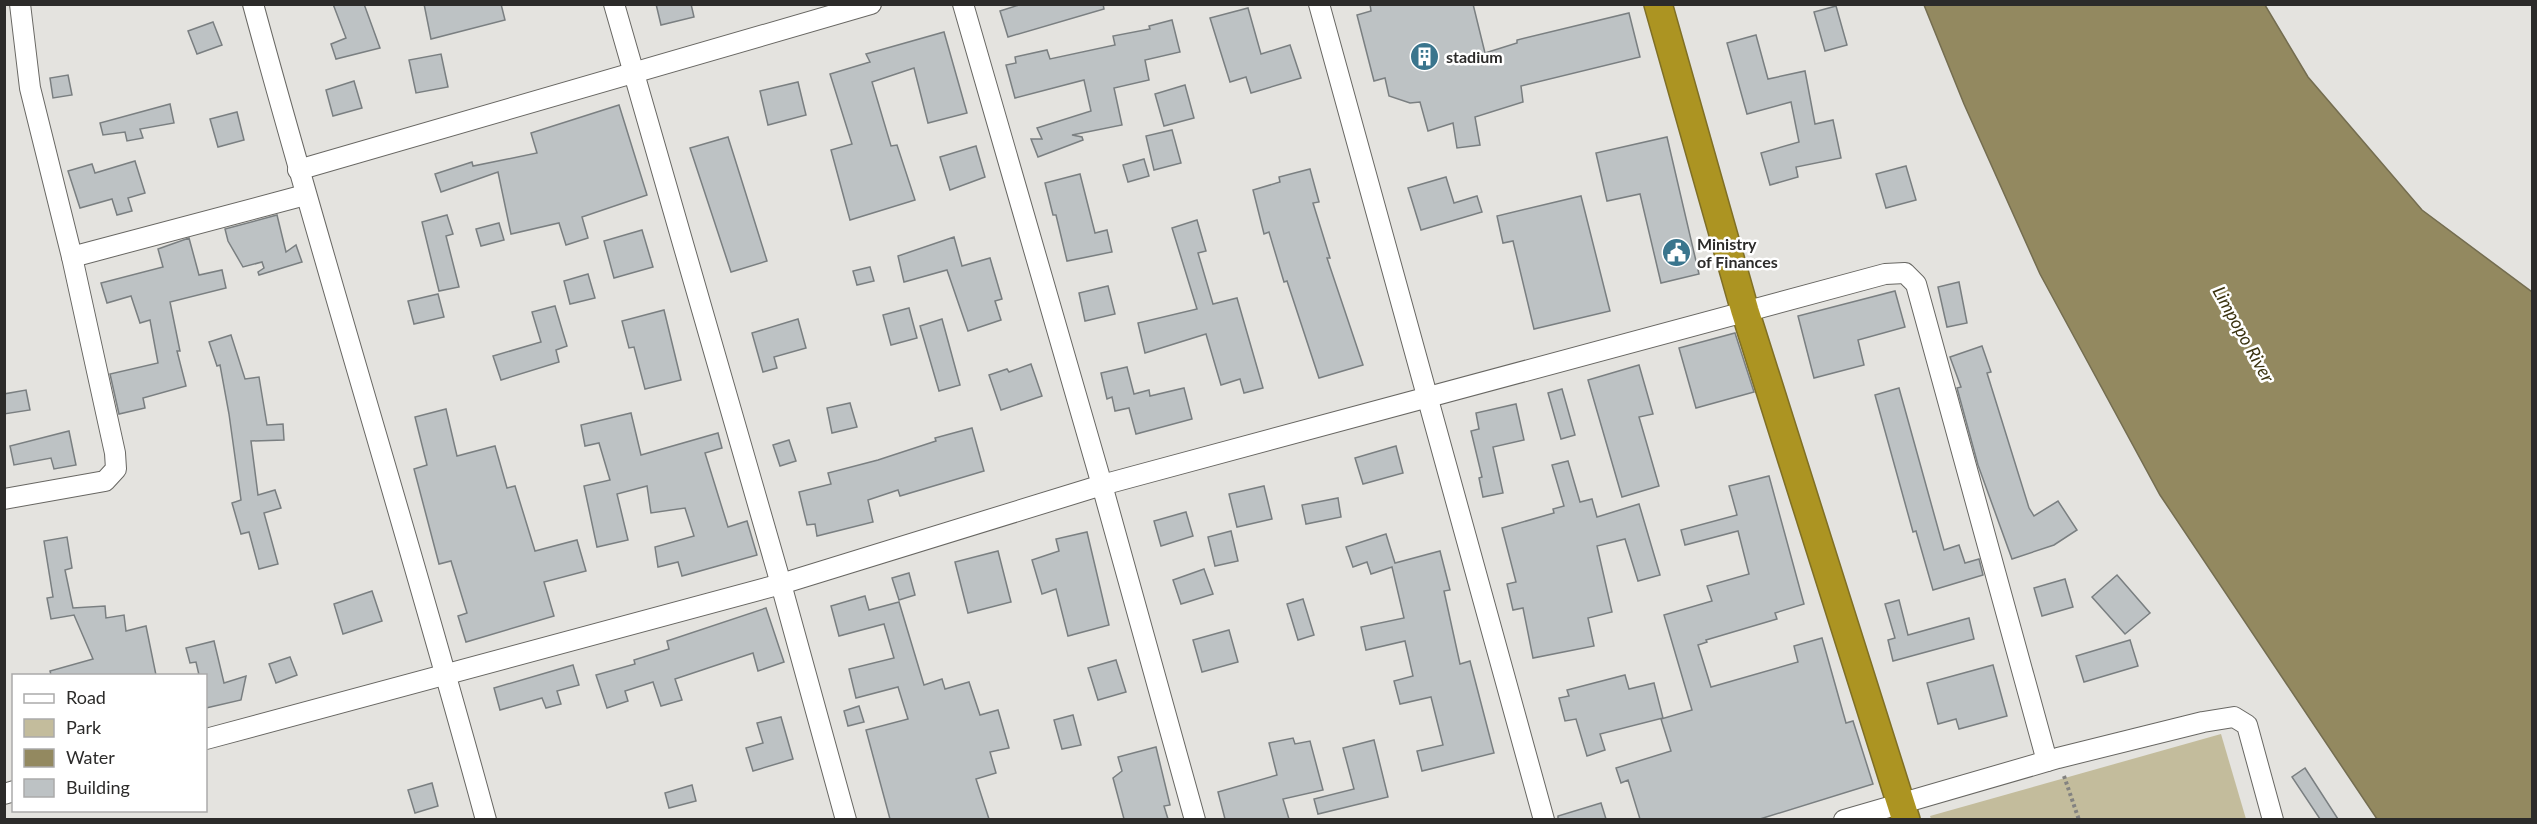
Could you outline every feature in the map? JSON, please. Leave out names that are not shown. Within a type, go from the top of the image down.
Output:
[{"type":"highway","points":[[1658,4],[1745,311],[1904,811]]},
{"type":"street","points":[[4,499],[105,481],[116,469],[115,453],[72,257],[30,88],[20,4]]},
{"type":"street","points":[[253,4],[304,195],[446,674],[486,819]]},
{"type":"street","points":[[614,4],[781,584],[846,819]]},
{"type":"street","points":[[298,170],[871,4]]},
{"type":"street","points":[[963,4],[1102,485],[1195,819]]},
{"type":"street","points":[[1319,4],[1544,819]]},
{"type":"street","points":[[72,257],[304,195]]},
{"type":"street","points":[[207,739],[781,584],[1102,485],[1885,274],[1905,273],[1916,284],[2052,760]]},
{"type":"street","points":[[1844,819],[1904,811],[2052,760],[2203,722],[2234,717],[2247,725],[2273,819]]},
{"type":"path","points":[[2052,760],[2079,819]]},
{"type":"green space","points":[[2221,734],[2246,819],[1931,819],[1930,816]]},
{"type":"water","name":"Limpopo River","points":[[1924,5],[2265,5],[2308,77],[2422,210],[2532,292],[2532,819],[2377,819],[2160,495],[2040,274],[1964,104]]},
{"type":"building","points":[[333,4],[364,4],[380,48],[336,59],[331,44],[346,38]]},
{"type":"building","points":[[424,4],[501,4],[505,20],[431,39]]},
{"type":"building","points":[[656,4],[691,4],[694,17],[661,25]]},
{"type":"building","points":[[1022,4],[1103,4],[1104,9],[1008,37],[1000,11]]},
{"type":"building","points":[[1370,4],[1473,4],[1485,53],[1517,43],[1517,40],[1629,13],[1640,57],[1521,86],[1523,102],[1475,117],[1480,145],[1457,148],[1453,123],[1428,131],[1420,102],[1410,103],[1389,96],[1385,78],[1374,81],[1357,15],[1371,11]]},
{"type":"building","points":[[1836,6],[1847,45],[1825,51],[1814,12]]},
{"type":"building","points":[[1248,8],[1261,54],[1290,45],[1301,78],[1251,93],[1246,77],[1230,82],[1210,18]]},
{"type":"building","points":[[1172,20],[1180,52],[1145,60],[1149,80],[1114,88],[1122,125],[1072,135],[1082,137],[1083,140],[1038,157],[1031,139],[1042,139],[1037,128],[1091,111],[1084,80],[1015,98],[1006,65],[1016,63],[1015,57],[1047,50],[1050,59],[1115,45],[1113,36],[1150,29],[1149,26]]},
{"type":"building","points":[[213,22],[222,45],[197,54],[188,31]]},
{"type":"building","points":[[944,32],[967,113],[928,123],[914,68],[872,82],[891,146],[897,145],[915,200],[850,220],[831,150],[852,144],[830,74],[870,62],[866,54]]},
{"type":"building","points":[[1756,35],[1768,79],[1805,71],[1815,124],[1833,120],[1841,158],[1796,167],[1798,177],[1770,185],[1761,153],[1799,142],[1791,102],[1747,114],[1727,43]]},
{"type":"building","points":[[441,54],[448,87],[416,93],[409,60]]},
{"type":"building","points":[[68,75],[72,95],[53,98],[50,78]]},
{"type":"building","points":[[354,81],[362,108],[333,116],[326,90]]},
{"type":"building","points":[[798,82],[806,115],[768,125],[760,91]]},
{"type":"building","points":[[1185,85],[1194,118],[1164,126],[1155,94]]},
{"type":"building","points":[[170,104],[174,123],[140,129],[143,138],[127,141],[125,132],[103,135],[100,123]]},
{"type":"building","points":[[619,105],[647,195],[582,217],[588,238],[566,245],[559,223],[511,234],[498,172],[441,192],[435,174],[472,162],[473,166],[537,153],[531,133]]},
{"type":"building","points":[[237,112],[244,140],[218,147],[210,119]]},
{"type":"building","points":[[1172,130],[1181,163],[1154,170],[1146,136]]},
{"type":"building","points":[[728,137],[767,261],[731,272],[690,148]]},
{"type":"building","points":[[1667,137],[1699,274],[1661,283],[1640,194],[1607,201],[1596,153]]},
{"type":"building","points":[[976,146],[985,177],[950,190],[940,157]]},
{"type":"building","points":[[1144,159],[1149,176],[1128,182],[1123,165]]},
{"type":"building","points":[[135,161],[145,193],[128,198],[132,211],[117,215],[112,199],[80,208],[68,171],[92,164],[95,173]]},
{"type":"building","points":[[1906,166],[1916,200],[1886,208],[1876,174]]},
{"type":"building","points":[[1310,169],[1319,202],[1313,203],[1330,258],[1327,258],[1363,365],[1319,378],[1287,281],[1284,282],[1269,232],[1264,234],[1253,190],[1280,182],[1279,177]]},
{"type":"building","points":[[1080,174],[1095,233],[1107,230],[1112,252],[1067,261],[1056,215],[1053,215],[1045,183]]},
{"type":"building","points":[[1446,177],[1454,203],[1477,196],[1482,212],[1421,230],[1408,188]]},
{"type":"building","points":[[1581,196],[1610,311],[1534,329],[1513,241],[1503,243],[1497,216]]},
{"type":"building","points":[[277,215],[286,252],[296,245],[302,262],[259,275],[258,272],[264,268],[262,262],[243,267],[228,241],[225,229]]},
{"type":"building","points":[[447,215],[453,234],[446,236],[459,287],[439,291],[422,222]]},
{"type":"building","points":[[1197,220],[1206,251],[1198,253],[1213,304],[1237,298],[1263,388],[1244,393],[1240,379],[1221,385],[1206,334],[1145,353],[1138,323],[1197,309],[1172,228]]},
{"type":"building","points":[[499,223],[504,240],[481,246],[476,229]]},
{"type":"building","points":[[642,230],[653,267],[614,278],[604,241]]},
{"type":"building","points":[[954,237],[962,266],[990,258],[1002,299],[995,301],[1001,320],[968,331],[947,270],[904,282],[898,256]]},
{"type":"building","points":[[189,238],[199,275],[222,270],[226,288],[170,302],[180,351],[177,351],[186,386],[143,398],[145,408],[119,414],[110,374],[158,363],[150,320],[140,323],[131,296],[107,303],[101,283],[163,267],[158,249]]},
{"type":"building","points":[[870,267],[874,281],[857,285],[853,271]]},
{"type":"building","points":[[588,274],[595,298],[570,304],[564,281]]},
{"type":"building","points":[[1959,282],[1967,323],[1947,327],[1938,287]]},
{"type":"building","points":[[1108,286],[1115,314],[1085,321],[1079,293]]},
{"type":"building","points":[[1895,291],[1905,327],[1858,340],[1864,365],[1814,378],[1798,316]]},
{"type":"building","points":[[438,294],[444,317],[414,324],[408,301]]},
{"type":"building","points":[[555,306],[567,346],[556,350],[559,362],[501,380],[493,356],[541,342],[532,312]]},
{"type":"building","points":[[909,308],[917,338],[891,345],[883,315]]},
{"type":"building","points":[[664,310],[681,380],[645,389],[634,347],[629,348],[622,321]]},
{"type":"building","points":[[798,319],[806,348],[774,357],[777,368],[763,372],[752,333]]},
{"type":"building","points":[[942,319],[960,385],[939,391],[920,326]]},
{"type":"building","points":[[1735,333],[1754,392],[1696,408],[1679,348]]},
{"type":"building","points":[[231,335],[245,379],[259,377],[267,425],[283,424],[284,440],[251,441],[258,495],[275,490],[281,508],[264,513],[278,564],[259,569],[249,532],[241,534],[232,503],[241,500],[229,414],[220,365],[217,366],[209,342]]},
{"type":"building","points":[[1982,346],[1991,372],[1987,373],[2029,508],[2034,516],[2058,501],[2077,530],[2054,545],[2012,559],[1978,465],[1957,388],[1961,387],[1950,357]]},
{"type":"building","points":[[1031,364],[1042,396],[1001,410],[989,375],[1007,369],[1009,372]]},
{"type":"building","points":[[1639,365],[1653,414],[1639,417],[1659,486],[1622,497],[1588,380]]},
{"type":"building","points":[[1127,367],[1134,394],[1149,390],[1150,396],[1184,388],[1192,419],[1136,434],[1129,408],[1115,411],[1112,397],[1107,399],[1101,373]]},
{"type":"building","points":[[1899,388],[1944,550],[1959,545],[1965,563],[1979,559],[1983,575],[1933,590],[1916,531],[1913,532],[1875,395]]},
{"type":"building","points":[[1562,389],[1575,435],[1561,439],[1548,393]]},
{"type":"building","points":[[26,390],[30,410],[4,414],[4,394]]},
{"type":"building","points":[[850,403],[857,427],[832,433],[827,408]]},
{"type":"building","points":[[1516,404],[1524,440],[1493,447],[1503,493],[1483,497],[1479,478],[1482,477],[1471,431],[1479,429],[1476,413]]},
{"type":"building","points":[[446,409],[457,456],[495,446],[507,488],[515,486],[535,551],[577,540],[586,571],[544,582],[554,616],[466,642],[458,616],[467,613],[451,561],[439,564],[414,469],[427,465],[415,417]]},
{"type":"building","points":[[631,413],[641,455],[718,433],[722,448],[705,453],[728,527],[747,521],[757,555],[682,576],[678,562],[658,567],[655,547],[694,536],[685,508],[651,513],[647,486],[617,494],[628,540],[597,547],[584,486],[610,480],[599,443],[585,446],[581,425]]},
{"type":"building","points":[[972,428],[984,471],[900,496],[898,490],[868,500],[873,522],[817,536],[815,524],[807,525],[799,492],[831,484],[828,473],[878,460],[936,441],[935,438]]},
{"type":"building","points":[[69,431],[76,465],[54,469],[51,458],[14,465],[10,446]]},
{"type":"building","points":[[789,440],[796,461],[780,466],[773,445]]},
{"type":"building","points":[[1396,446],[1403,473],[1363,484],[1355,458]]},
{"type":"building","points":[[1568,461],[1580,502],[1592,499],[1597,517],[1639,504],[1660,575],[1638,581],[1625,539],[1597,546],[1612,612],[1588,618],[1594,646],[1533,658],[1523,608],[1513,610],[1507,584],[1516,582],[1502,528],[1554,513],[1553,509],[1564,506],[1552,465]]},
{"type":"building","points":[[1769,476],[1804,604],[1775,613],[1777,619],[1706,640],[1707,642],[1698,645],[1711,687],[1798,662],[1794,646],[1822,638],[1846,723],[1853,721],[1873,784],[1760,819],[1640,819],[1628,780],[1621,783],[1616,768],[1671,751],[1661,719],[1692,710],[1664,615],[1712,601],[1707,586],[1749,574],[1738,531],[1685,545],[1681,530],[1737,515],[1729,486]]},
{"type":"building","points":[[1264,486],[1272,519],[1237,527],[1229,494]]},
{"type":"building","points":[[1338,498],[1341,517],[1306,524],[1302,505]]},
{"type":"building","points":[[1186,512],[1193,536],[1161,546],[1154,521]]},
{"type":"building","points":[[1231,531],[1238,561],[1215,566],[1208,537]]},
{"type":"building","points":[[1087,532],[1109,625],[1068,636],[1056,589],[1042,594],[1032,560],[1059,551],[1056,539]]},
{"type":"building","points":[[1386,534],[1395,563],[1440,551],[1450,590],[1444,591],[1460,664],[1470,661],[1494,753],[1422,771],[1417,751],[1443,745],[1431,697],[1400,704],[1394,681],[1413,676],[1405,641],[1366,650],[1361,627],[1404,618],[1392,567],[1371,574],[1367,562],[1353,567],[1346,547]]},
{"type":"building","points":[[67,537],[72,568],[65,570],[73,608],[105,606],[106,618],[124,615],[126,631],[146,626],[156,674],[51,674],[50,671],[93,659],[74,615],[51,619],[47,598],[53,597],[44,541]]},
{"type":"building","points":[[998,551],[1011,602],[968,613],[955,562]]},
{"type":"building","points":[[1204,569],[1213,594],[1181,604],[1173,580]]},
{"type":"building","points":[[909,573],[915,595],[899,600],[892,578]]},
{"type":"building","points":[[2117,575],[2150,613],[2125,634],[2092,597]]},
{"type":"building","points":[[2065,579],[2073,607],[2042,616],[2034,588]]},
{"type":"building","points":[[372,591],[382,621],[343,634],[334,604]]},
{"type":"building","points":[[865,596],[869,610],[899,602],[924,685],[942,679],[945,689],[969,682],[980,715],[998,710],[1009,748],[990,752],[996,773],[976,779],[989,819],[890,819],[866,730],[908,719],[898,687],[856,698],[849,669],[894,658],[884,624],[839,636],[831,606]]},
{"type":"building","points":[[1303,599],[1314,635],[1298,640],[1287,604]]},
{"type":"building","points":[[1899,600],[1908,635],[1969,618],[1974,639],[1893,661],[1888,640],[1895,638],[1885,604]]},
{"type":"building","points":[[766,608],[784,662],[758,671],[753,653],[675,679],[682,700],[661,706],[653,682],[625,691],[628,701],[607,708],[596,675],[635,664],[634,660],[669,649],[667,641]]},
{"type":"building","points":[[1229,630],[1238,662],[1202,672],[1193,640]]},
{"type":"building","points":[[2130,640],[2138,666],[2084,682],[2076,656]]},
{"type":"building","points":[[214,641],[224,683],[246,676],[241,700],[207,708],[207,674],[199,674],[196,662],[190,663],[186,648]]},
{"type":"building","points":[[290,657],[297,675],[276,683],[269,664]]},
{"type":"building","points":[[1116,660],[1126,692],[1098,700],[1088,668]]},
{"type":"building","points":[[573,665],[579,685],[557,691],[561,704],[546,708],[542,698],[500,710],[494,688]]},
{"type":"building","points":[[1993,665],[2007,716],[1959,729],[1956,719],[1938,724],[1927,683]]},
{"type":"building","points":[[1625,675],[1629,689],[1654,683],[1663,718],[1600,734],[1605,750],[1587,756],[1576,719],[1565,721],[1559,698],[1569,696],[1567,690]]},
{"type":"building","points":[[859,706],[864,722],[848,726],[844,711]]},
{"type":"building","points":[[1073,715],[1081,745],[1062,749],[1054,720]]},
{"type":"building","points":[[781,717],[793,759],[753,771],[746,748],[763,743],[757,723]]},
{"type":"building","points":[[1293,738],[1295,744],[1310,741],[1323,790],[1283,799],[1289,819],[1225,819],[1218,792],[1277,775],[1269,743]]},
{"type":"building","points":[[1374,740],[1388,797],[1318,814],[1314,799],[1354,789],[1343,748]]},
{"type":"building","points":[[1156,747],[1170,805],[1164,806],[1168,819],[1124,819],[1113,778],[1122,771],[1118,757]]},
{"type":"building","points":[[2305,768],[2338,819],[2320,819],[2292,777]]},
{"type":"building","points":[[432,783],[438,806],[415,813],[408,790]]},
{"type":"building","points":[[692,785],[696,801],[669,808],[665,793]]},
{"type":"building","points":[[1601,803],[1606,819],[1558,819],[1558,816]]},
{"type":"place","name":"stadium","points":[[1425,56]]},
{"type":"place","name":"Ministry of Finances","points":[[1676,252]]}]
